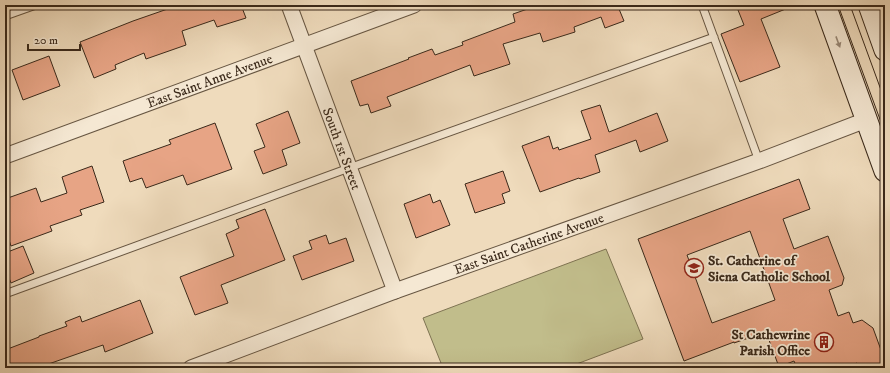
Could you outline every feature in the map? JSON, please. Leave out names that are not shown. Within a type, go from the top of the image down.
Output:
[{"type":"main road","points":[[825,5],[885,171]]},
{"type":"main road","points":[[869,5],[885,50]]},
{"type":"street","name":"South 1st Street","points":[[289,5],[395,291]]},
{"type":"street","name":"East Saint Anne Avenue","points":[[5,156],[414,5]]},
{"type":"street","name":"East Saint Catherine Avenue","points":[[191,368],[395,291],[866,120]]},
{"type":"lane","points":[[5,16],[36,5]]},
{"type":"lane","points":[[702,5],[759,160]]},
{"type":"lane","points":[[5,294],[349,168],[714,37]]},
{"type":"shaded area","points":[[606,249],[643,339],[566,368],[443,368],[423,318]]},
{"type":"building","points":[[179,5],[241,5],[246,18],[217,27],[214,20],[182,31],[186,45],[146,59],[144,53],[115,65],[116,69],[94,78],[80,42]]},
{"type":"building","points":[[539,5],[628,6],[619,9],[624,21],[605,28],[601,17],[574,27],[575,32],[543,42],[540,33],[503,44],[510,64],[474,76],[470,65],[387,97],[391,106],[371,113],[368,104],[360,106],[351,81],[432,49],[435,55],[463,45],[462,42],[515,22],[513,14]]},
{"type":"building","points":[[736,5],[793,5],[761,19],[780,67],[740,82],[721,34],[744,25]]},
{"type":"building","points":[[49,56],[60,86],[23,100],[12,70]]},
{"type":"building","points":[[600,105],[609,132],[657,113],[668,141],[640,152],[636,140],[595,155],[600,172],[540,192],[522,146],[549,136],[553,149],[558,147],[559,150],[591,139],[581,111]]},
{"type":"building","points":[[288,111],[300,143],[282,150],[287,165],[263,174],[254,151],[265,147],[256,124]]},
{"type":"building","points":[[215,123],[232,169],[187,185],[183,175],[146,188],[142,178],[130,182],[123,161],[171,144],[169,140]]},
{"type":"building","points":[[92,166],[104,202],[80,210],[82,215],[50,226],[52,231],[11,246],[5,228],[5,199],[36,188],[41,202],[67,193],[62,177]]},
{"type":"building","points":[[503,171],[510,191],[502,194],[505,203],[475,213],[465,184]]},
{"type":"building","points":[[799,179],[810,209],[783,219],[794,249],[828,236],[844,278],[842,285],[829,290],[838,316],[849,312],[853,323],[862,320],[873,328],[881,350],[885,348],[885,365],[877,368],[859,368],[857,363],[844,368],[797,368],[794,361],[779,367],[766,332],[734,342],[684,361],[638,239]],"holes":[[[750,231],[775,300],[712,323],[687,255]]]},
{"type":"building","points":[[430,194],[433,203],[440,200],[450,225],[416,238],[404,204]]},
{"type":"building","points":[[265,209],[285,260],[221,285],[228,303],[195,315],[180,277],[234,256],[226,234],[239,228],[236,220]]},
{"type":"building","points":[[326,235],[329,244],[346,238],[354,261],[302,280],[293,256],[312,249],[309,241]]},
{"type":"building","points":[[23,246],[34,273],[11,283],[5,268],[5,253]]},
{"type":"building","points":[[140,300],[153,333],[105,352],[103,345],[37,368],[5,368],[5,350],[67,326],[65,322],[80,316],[82,322]]},
{"type":"tram line","points":[[838,5],[885,133]]},
{"type":"tram line","points":[[850,5],[885,101]]},
{"type":"place","name":"St. Catherine of Siena Catholic School","points":[[694,268]]},
{"type":"place","name":"St Cathewrine Parish Office","points":[[824,342]]}]
